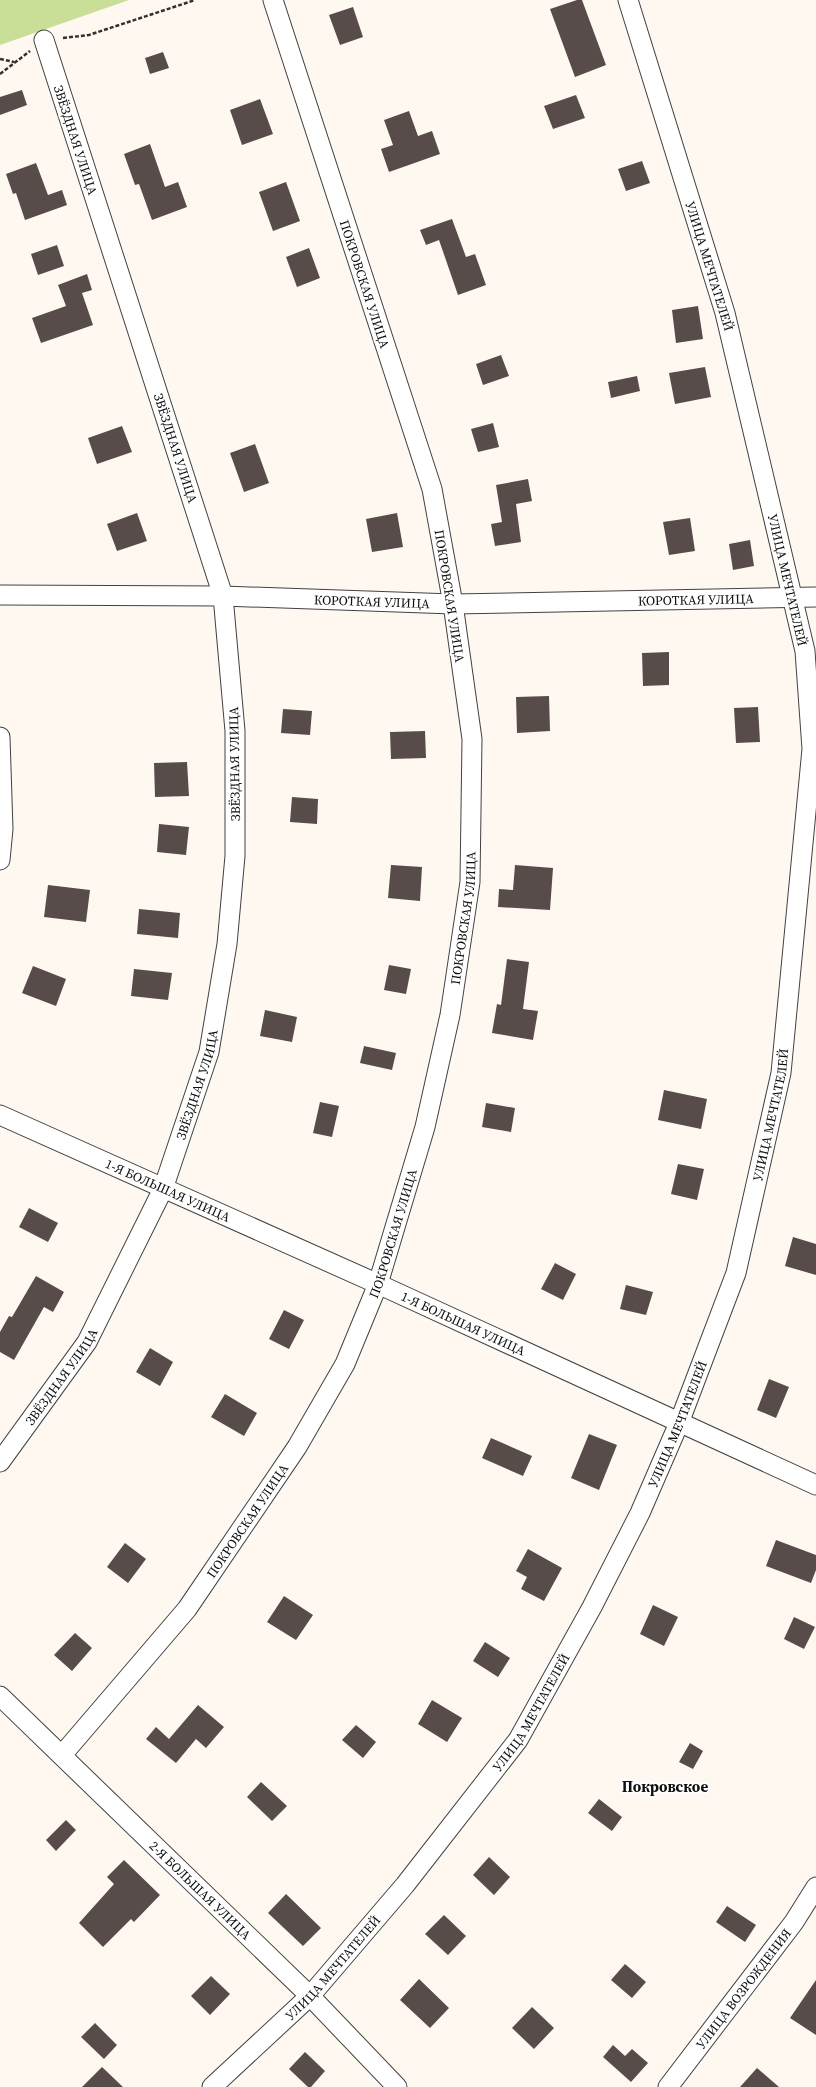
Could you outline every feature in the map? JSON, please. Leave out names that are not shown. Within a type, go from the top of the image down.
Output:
[{"type":"street","name":"ПОКРОВСКАЯ УЛИЦА","points":[[62,1755],[186,1609],[297,1448],[344,1364],[378,1284],[425,1127],[450,1015],[470,882],[472,738],[453,604],[432,489],[273,0]]},
{"type":"street","name":"УЛИЦА МЕЧТАТЕЛЕЙ","points":[[212,2087],[310,1996],[405,1884],[518,1740],[592,1607],[640,1513],[679,1423],[736,1273],[781,1073],[812,749],[804,651],[793,598],[725,313],[628,0]]},
{"type":"street","name":"ЗВЁЗДНАЯ УЛИЦА","points":[[0,1462],[86,1342],[163,1189],[209,1052],[227,944],[235,856],[235,731],[223,596],[44,40]]},
{"type":"street","name":"КОРОТКАЯ УЛИЦА","points":[[0,595],[223,596],[453,604],[816,597]]},
{"type":"street","points":[[0,737],[3,829],[0,860]]},
{"type":"street","name":"1-Я БОЛЬШАЯ УЛИЦА","points":[[0,1115],[378,1284],[816,1485]]},
{"type":"street","name":"2-Я БОЛЬШАЯ УЛИЦА","points":[[0,1696],[310,1996],[397,2087]]},
{"type":"street","name":"УЛИЦА ВОЗРОЖДЕНИЯ","points":[[668,2087],[794,1922],[816,1887]]},
{"type":"path","points":[[0,74],[44,40],[89,35],[196,0]]},
{"type":"path","points":[[0,59],[15,63]]},
{"type":"green space","points":[[0,0],[129,0],[0,45]]},
{"type":"building","points":[[577,0],[582,0],[606,65],[575,77],[550,9]]},
{"type":"building","points":[[353,7],[363,37],[340,45],[329,15]]},
{"type":"building","points":[[163,52],[169,68],[150,74],[145,58]]},
{"type":"building","points":[[22,90],[27,105],[0,115],[0,97]]},
{"type":"building","points":[[576,95],[585,118],[553,129],[544,106]]},
{"type":"building","points":[[260,99],[273,134],[242,145],[230,110]]},
{"type":"building","points":[[409,111],[418,136],[432,131],[440,154],[389,172],[381,149],[393,145],[384,120]]},
{"type":"building","points":[[150,144],[165,187],[178,182],[187,207],[152,220],[139,184],[135,185],[124,154]]},
{"type":"building","points":[[642,161],[650,183],[626,191],[618,169]]},
{"type":"building","points":[[36,163],[48,195],[62,190],[67,205],[25,220],[16,193],[13,194],[6,174]]},
{"type":"building","points":[[286,182],[300,221],[273,231],[259,192]]},
{"type":"building","points":[[452,219],[466,257],[475,254],[486,285],[458,295],[439,240],[426,245],[420,230]]},
{"type":"building","points":[[57,245],[64,266],[38,275],[31,254]]},
{"type":"building","points":[[309,248],[320,278],[297,287],[286,257]]},
{"type":"building","points":[[87,274],[92,290],[82,293],[93,325],[41,343],[32,318],[66,306],[58,285]]},
{"type":"building","points":[[698,306],[703,339],[676,343],[672,310]]},
{"type":"building","points":[[501,355],[509,376],[483,385],[476,364]]},
{"type":"building","points":[[705,367],[711,397],[675,404],[669,373]]},
{"type":"building","points":[[637,376],[640,391],[611,398],[608,382]]},
{"type":"building","points":[[493,423],[499,447],[478,452],[471,429]]},
{"type":"building","points":[[122,426],[132,452],[97,464],[88,438]]},
{"type":"building","points":[[255,444],[269,483],[244,492],[230,453]]},
{"type":"building","points":[[528,479],[532,501],[516,504],[521,542],[495,546],[491,524],[502,522],[496,485]]},
{"type":"building","points":[[137,513],[147,541],[117,551],[107,524]]},
{"type":"building","points":[[397,513],[403,547],[372,552],[366,519]]},
{"type":"building","points":[[690,518],[695,551],[669,555],[663,522]]},
{"type":"building","points":[[750,540],[754,566],[733,570],[729,544]]},
{"type":"building","points":[[669,652],[669,685],[643,686],[642,653]]},
{"type":"building","points":[[549,696],[550,731],[517,733],[516,697]]},
{"type":"building","points":[[758,707],[760,742],[736,743],[734,708]]},
{"type":"building","points":[[283,709],[312,711],[310,735],[281,733]]},
{"type":"building","points":[[425,731],[426,758],[391,759],[390,732]]},
{"type":"building","points":[[187,762],[189,796],[155,797],[154,763]]},
{"type":"building","points":[[292,797],[318,799],[317,824],[290,822]]},
{"type":"building","points":[[159,824],[189,827],[186,855],[157,852]]},
{"type":"building","points":[[391,865],[422,867],[420,901],[388,898]]},
{"type":"building","points":[[515,865],[553,868],[550,910],[498,907],[499,889],[513,890]]},
{"type":"building","points":[[48,885],[90,890],[86,922],[44,917]]},
{"type":"building","points":[[139,909],[180,913],[178,938],[137,934]]},
{"type":"building","points":[[507,959],[529,962],[523,1009],[538,1011],[533,1040],[492,1033],[497,1004],[501,1005]]},
{"type":"building","points":[[389,965],[411,969],[406,994],[384,990]]},
{"type":"building","points":[[33,966],[66,979],[56,1006],[22,993]]},
{"type":"building","points":[[134,969],[172,973],[168,1000],[131,996]]},
{"type":"building","points":[[265,1010],[297,1017],[292,1042],[260,1036]]},
{"type":"building","points":[[364,1046],[396,1053],[392,1070],[360,1063]]},
{"type":"building","points":[[664,1090],[707,1099],[701,1129],[658,1120]]},
{"type":"building","points":[[320,1102],[339,1106],[332,1137],[313,1133]]},
{"type":"building","points":[[486,1103],[515,1108],[511,1132],[482,1127]]},
{"type":"building","points":[[678,1164],[704,1169],[697,1200],[671,1194]]},
{"type":"building","points":[[29,1208],[58,1223],[48,1242],[19,1227]]},
{"type":"building","points":[[793,1237],[816,1244],[816,1275],[785,1266]]},
{"type":"building","points":[[555,1263],[576,1274],[563,1300],[541,1289]]},
{"type":"building","points":[[36,1276],[64,1292],[53,1312],[44,1307],[14,1360],[0,1352],[0,1332],[9,1316],[12,1317]]},
{"type":"building","points":[[626,1285],[653,1292],[646,1315],[620,1309]]},
{"type":"building","points":[[284,1310],[304,1320],[289,1349],[269,1339]]},
{"type":"building","points":[[150,1348],[173,1362],[160,1386],[136,1372]]},
{"type":"building","points":[[769,1379],[789,1387],[776,1418],[757,1410]]},
{"type":"building","points":[[225,1394],[257,1413],[244,1436],[211,1417]]},
{"type":"building","points":[[589,1434],[617,1445],[599,1490],[571,1478]]},
{"type":"building","points":[[491,1438],[532,1456],[523,1476],[482,1458]]},
{"type":"building","points":[[776,1540],[816,1555],[816,1570],[811,1583],[766,1566]]},
{"type":"building","points":[[125,1543],[146,1559],[128,1583],[107,1567]]},
{"type":"building","points":[[528,1549],[562,1568],[544,1601],[521,1589],[527,1577],[516,1571]]},
{"type":"building","points":[[284,1596],[313,1615],[296,1640],[267,1622]]},
{"type":"building","points":[[653,1605],[678,1617],[664,1646],[640,1634]]},
{"type":"building","points":[[794,1617],[815,1627],[804,1649],[784,1639]]},
{"type":"building","points":[[75,1633],[92,1648],[72,1671],[54,1655]]},
{"type":"building","points":[[485,1642],[510,1658],[498,1677],[473,1661]]},
{"type":"building","points":[[432,1700],[462,1718],[447,1742],[418,1724]]},
{"type":"building","points":[[198,1705],[224,1727],[206,1748],[196,1739],[176,1763],[146,1739],[156,1727],[169,1739]]},
{"type":"building","points":[[356,1725],[376,1742],[363,1758],[342,1740]]},
{"type":"building","points":[[690,1743],[703,1751],[693,1769],[679,1762]]},
{"type":"building","points":[[261,1782],[287,1806],[272,1821],[247,1797]]},
{"type":"building","points":[[599,1799],[622,1817],[612,1831],[588,1813]]},
{"type":"building","points":[[66,1820],[76,1830],[56,1851],[46,1840]]},
{"type":"building","points":[[489,1857],[510,1877],[494,1895],[473,1875]]},
{"type":"building","points":[[124,1860],[160,1895],[134,1922],[131,1919],[103,1947],[79,1923],[114,1884],[107,1877]]},
{"type":"building","points":[[286,1894],[321,1928],[303,1946],[268,1913]]},
{"type":"building","points":[[727,1906],[756,1925],[745,1942],[716,1922]]},
{"type":"building","points":[[444,1915],[466,1936],[448,1955],[425,1934]]},
{"type":"building","points":[[625,1964],[646,1982],[632,1998],[611,1980]]},
{"type":"building","points":[[211,1976],[230,1994],[210,2015],[191,1996]]},
{"type":"building","points":[[419,1979],[449,2008],[430,2028],[400,2000]]},
{"type":"building","points":[[816,1980],[816,2035],[790,2018]]},
{"type":"building","points":[[532,2007],[554,2028],[534,2049],[512,2028]]},
{"type":"building","points":[[95,2023],[117,2045],[104,2059],[81,2037]]},
{"type":"building","points":[[613,2045],[625,2056],[632,2049],[648,2063],[631,2082],[603,2057]]},
{"type":"building","points":[[305,2052],[325,2071],[311,2087],[308,2087],[289,2069]]},
{"type":"building","points":[[102,2067],[123,2087],[82,2087]]},
{"type":"building","points":[[757,2068],[779,2087],[740,2087]]},
{"type":"district","name":"Покровское","points":[[665,1787]]}]
